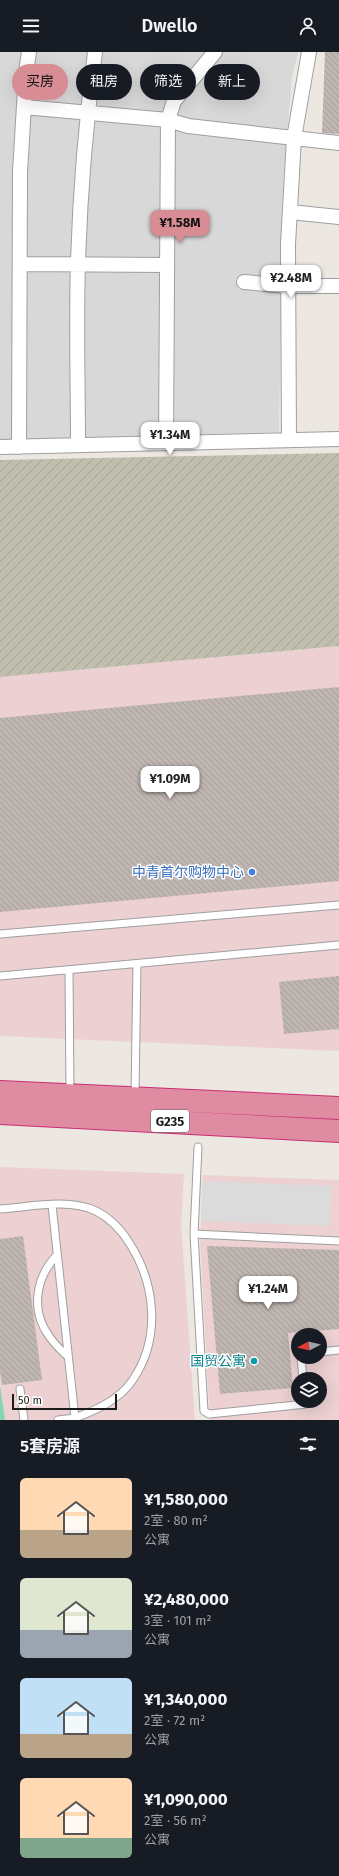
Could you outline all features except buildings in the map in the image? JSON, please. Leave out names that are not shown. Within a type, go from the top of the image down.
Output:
[{"type":"highway","name":"G235","points":[[0,1092],[70,1106],[339,1131]]},
{"type":"highway","name":"G235","points":[[0,1113],[135,1099],[339,1108]]},
{"type":"street","points":[[19,447],[20,172],[29,52]]},
{"type":"street","points":[[78,445],[78,265],[81,196],[87,113],[96,52]]},
{"type":"street","points":[[166,443],[168,120],[174,101],[215,52]]},
{"type":"street","points":[[289,440],[288,286],[290,212],[294,138],[309,52]]},
{"type":"street","points":[[24,107],[168,120],[188,126],[339,144]]},
{"type":"street","points":[[290,212],[339,218]]},
{"type":"street","points":[[20,264],[167,265]]},
{"type":"street","points":[[244,282],[288,286],[339,286]]},
{"type":"street","points":[[0,447],[339,439]]},
{"type":"lane","points":[[0,934],[339,905]]},
{"type":"lane","points":[[0,976],[339,945]]},
{"type":"lane","points":[[135,1099],[137,964]]},
{"type":"lane","points":[[69,970],[70,1106]]},
{"type":"lane","points":[[198,1147],[194,1234],[204,1411],[209,1414],[291,1406]]},
{"type":"lane","points":[[0,1209],[52,1205],[88,1208],[105,1216],[124,1234],[135,1251],[146,1276],[152,1300],[152,1327],[150,1340],[138,1373],[131,1383],[106,1405],[75,1418],[58,1420]]},
{"type":"lane","points":[[52,1205],[75,1418]]},
{"type":"lane","points":[[194,1234],[339,1241]]},
{"type":"lane","points":[[57,1255],[47,1266],[38,1286],[39,1311],[48,1336],[68,1357]]},
{"type":"lane","points":[[327,1351],[339,1350]]},
{"type":"lane","points":[[20,1389],[24,1420]]},
{"type":"shaded area","points":[[0,52],[298,52],[292,77],[283,181],[279,432],[0,440]]},
{"type":"shaded area","points":[[339,453],[339,646],[0,677],[0,460]]},
{"type":"shaded area","points":[[339,646],[339,1051],[0,1036],[0,677]]},
{"type":"shaded area","points":[[0,1167],[184,1174],[181,1225],[195,1420],[0,1420]]},
{"type":"shaded area","points":[[203,1175],[339,1180],[339,1420],[210,1420],[200,1242]]},
{"type":"shaded area","points":[[202,1181],[331,1186],[329,1226],[201,1221]]},
{"type":"green space","points":[[0,1386],[5,1420],[0,1420]]},
{"type":"place","name":"中青首尔购物中心","points":[[252,872]]},
{"type":"place","name":"国贸公寓","points":[[254,1361]]}]
